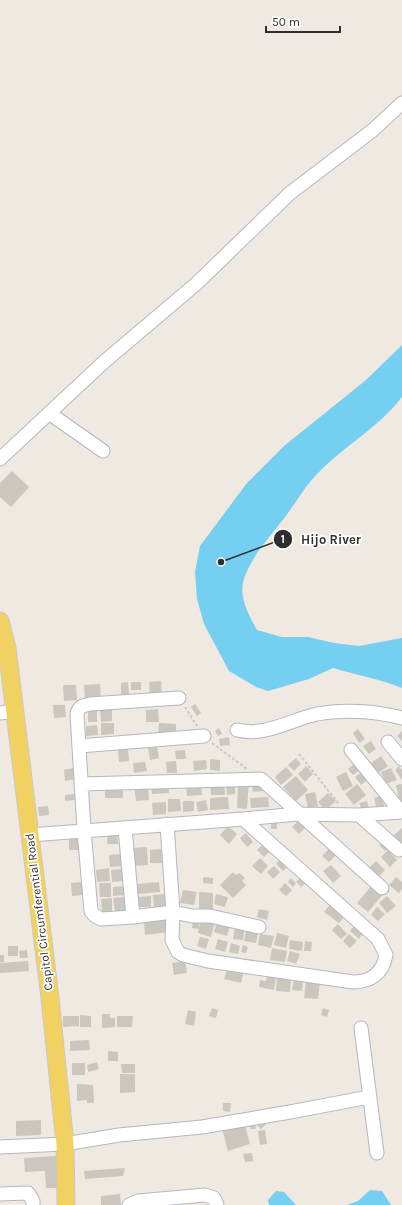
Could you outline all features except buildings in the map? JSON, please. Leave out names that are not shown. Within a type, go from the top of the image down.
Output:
[{"type":"main road","name":"Capitol Circumferential Road","points":[[0,621],[7,648],[7,712],[30,835],[65,1144],[66,1205]]},
{"type":"street","points":[[0,459],[105,361],[196,284],[289,194],[373,130],[402,103]]},
{"type":"street","points":[[49,413],[103,451]]},
{"type":"street","points":[[179,698],[82,706],[78,709],[81,784],[91,911],[94,915],[101,919],[173,912],[192,916],[210,916],[259,927]]},
{"type":"street","points":[[237,730],[248,733],[260,731],[317,714],[352,711],[402,718]]},
{"type":"street","points":[[79,746],[204,736]]},
{"type":"street","points":[[388,742],[402,759]]},
{"type":"street","points":[[351,750],[402,812]]},
{"type":"street","points":[[81,784],[261,779],[298,814],[382,888]]},
{"type":"street","points":[[30,835],[167,824],[243,820],[298,814],[402,812]]},
{"type":"street","points":[[353,814],[399,850]]},
{"type":"street","points":[[167,824],[173,912],[172,940],[174,947],[183,955],[208,961],[353,982],[362,982],[371,979],[380,972],[386,955],[383,947],[375,936],[243,820]]},
{"type":"street","points":[[125,828],[133,917]]},
{"type":"street","points":[[361,1028],[377,1153]]},
{"type":"street","points":[[0,1147],[65,1144],[119,1135],[217,1124],[370,1097]]},
{"type":"street","points":[[0,1194],[28,1193],[33,1200],[33,1205]]},
{"type":"street","points":[[129,1205],[138,1201],[175,1202],[210,1196],[216,1200],[217,1205]]},
{"type":"path","points":[[179,698],[204,736],[261,779]]},
{"type":"path","points":[[299,754],[353,814]]},
{"type":"water","points":[[402,345],[402,397],[384,417],[331,461],[311,480],[252,561],[244,579],[242,592],[245,606],[257,630],[282,637],[308,637],[334,643],[359,646],[402,638],[402,688],[333,668],[309,679],[268,691],[256,687],[229,671],[204,624],[197,599],[195,572],[200,546],[247,483],[284,446],[366,380]]},
{"type":"water","points":[[370,1190],[382,1191],[391,1205],[347,1205],[358,1201]]},
{"type":"water","points":[[276,1191],[284,1192],[296,1205],[269,1205],[268,1200]]},
{"type":"place","name":"Hijo River","points":[[221,562]]}]
